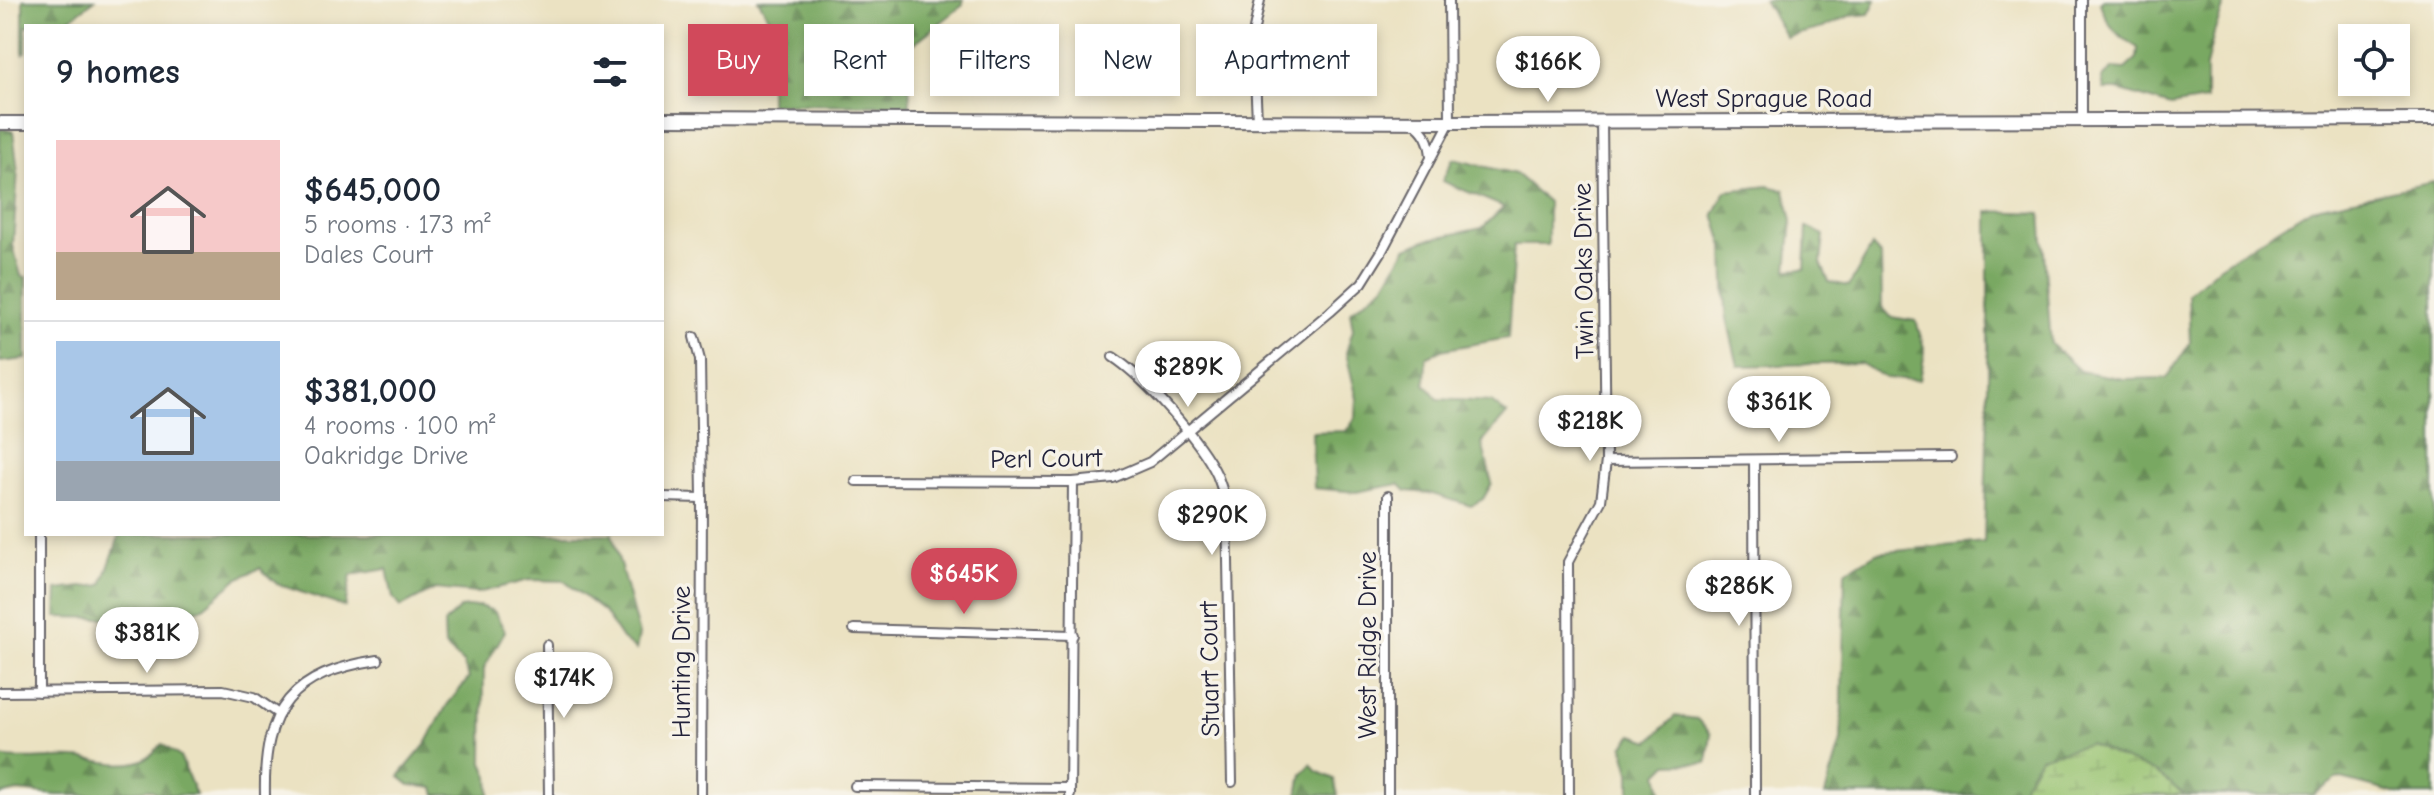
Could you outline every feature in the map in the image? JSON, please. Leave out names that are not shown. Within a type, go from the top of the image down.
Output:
[{"type":"street","points":[[1257,120],[1253,34],[1260,0]]},
{"type":"street","points":[[1449,0],[1450,122]]},
{"type":"street","points":[[2082,0],[2082,119]]},
{"type":"street","name":"West Sprague Road","points":[[664,119],[1450,122],[2434,119]]},
{"type":"street","points":[[1410,121],[1421,128],[1427,138],[1431,158]]},
{"type":"street","name":"Twin Oaks Drive","points":[[1569,795],[1568,562],[1601,501],[1606,461],[1602,121]]},
{"type":"street","name":"Perl Court","points":[[856,481],[1073,482],[1113,478],[1150,462],[1362,283],[1450,122]]},
{"type":"street","points":[[0,123],[24,123]]},
{"type":"street","name":"Hunting Drive","points":[[694,337],[700,360],[701,795]]},
{"type":"street","name":"Stuart Court","points":[[1113,357],[1130,368],[1186,431],[1216,474],[1227,505],[1232,782]]},
{"type":"street","points":[[1606,461],[1951,457]]},
{"type":"street","points":[[1754,460],[1755,795]]},
{"type":"street","points":[[855,786],[1070,792],[1073,482]]},
{"type":"street","name":"West Ridge Drive","points":[[1388,496],[1388,795]]},
{"type":"street","points":[[664,497],[702,498]]},
{"type":"street","points":[[39,536],[39,692]]},
{"type":"street","points":[[854,629],[1073,635]]},
{"type":"street","points":[[547,645],[549,795]]},
{"type":"street","points":[[265,795],[268,749],[277,713],[295,691],[320,675],[347,665],[378,660]]},
{"type":"street","points":[[0,692],[223,690],[254,697],[277,713]]},
{"type":"green space","points":[[23,0],[95,0],[63,24],[24,24],[23,54]]},
{"type":"green space","points":[[758,0],[963,0],[963,5],[939,24],[930,24],[930,31],[914,43],[914,24],[804,24],[804,96],[910,96],[910,105],[770,104],[770,96],[788,96],[788,24],[770,24]]},
{"type":"green space","points":[[1764,0],[1876,0],[1869,14],[1849,16],[1823,28],[1786,37]]},
{"type":"green space","points":[[2104,0],[2226,0],[2206,66],[2206,100],[2171,106],[2118,90],[2104,90],[2102,79],[2113,68],[2125,69],[2137,58],[2138,48],[2119,35],[2110,24],[2100,3]]},
{"type":"green space","points":[[0,129],[13,130],[18,172],[13,245],[21,276],[24,277],[24,359],[0,362]]},
{"type":"green space","points":[[1453,159],[1516,174],[1548,202],[1548,245],[1514,245],[1508,338],[1441,350],[1426,357],[1425,384],[1438,399],[1491,402],[1507,414],[1482,443],[1492,483],[1483,499],[1471,506],[1429,493],[1406,491],[1399,484],[1356,492],[1314,488],[1312,432],[1346,431],[1356,417],[1357,399],[1346,353],[1353,329],[1350,312],[1384,286],[1406,248],[1425,240],[1482,228],[1504,207],[1442,181]]},
{"type":"green space","points":[[2434,182],[2434,795],[2402,795],[2338,778],[2313,795],[2185,795],[2156,773],[2023,786],[2027,795],[1825,795],[1841,741],[1845,572],[1876,553],[1984,542],[1988,211],[2041,213],[2051,344],[2080,371],[2124,379],[2167,378],[2190,343],[2188,293],[2221,265],[2311,208]]},
{"type":"green space","points":[[1768,186],[1785,190],[1792,221],[1787,270],[1805,269],[1807,227],[1824,235],[1821,263],[1829,282],[1849,286],[1872,246],[1881,256],[1882,307],[1891,317],[1916,321],[1925,351],[1920,380],[1886,378],[1860,363],[1738,366],[1726,314],[1724,247],[1714,214],[1726,191]]},
{"type":"green space","points":[[119,536],[613,536],[639,635],[636,650],[622,639],[604,612],[564,581],[529,580],[477,593],[435,589],[401,607],[393,598],[387,569],[351,575],[345,607],[277,584],[260,568],[237,579],[202,608],[156,619],[56,617],[57,590],[102,585]]},
{"type":"green space","points":[[479,606],[494,611],[505,631],[484,668],[483,763],[489,776],[490,795],[436,795],[434,788],[410,785],[399,776],[426,744],[447,705],[469,678],[463,663],[445,646],[444,623],[460,608]]},
{"type":"green space","points":[[1675,716],[1697,719],[1711,734],[1707,763],[1668,764],[1658,774],[1663,795],[1630,795],[1630,772],[1623,746],[1633,735],[1650,741]]},
{"type":"green space","points":[[162,744],[180,757],[196,795],[162,795],[149,789],[97,795],[18,791],[0,795],[0,757],[75,758],[129,763],[144,759]]},
{"type":"green space","points":[[2089,744],[2156,773],[2185,795],[2027,795],[2023,786],[2040,757]]},
{"type":"green space","points":[[1311,764],[1316,771],[1334,779],[1338,795],[1298,795],[1302,774]]}]
